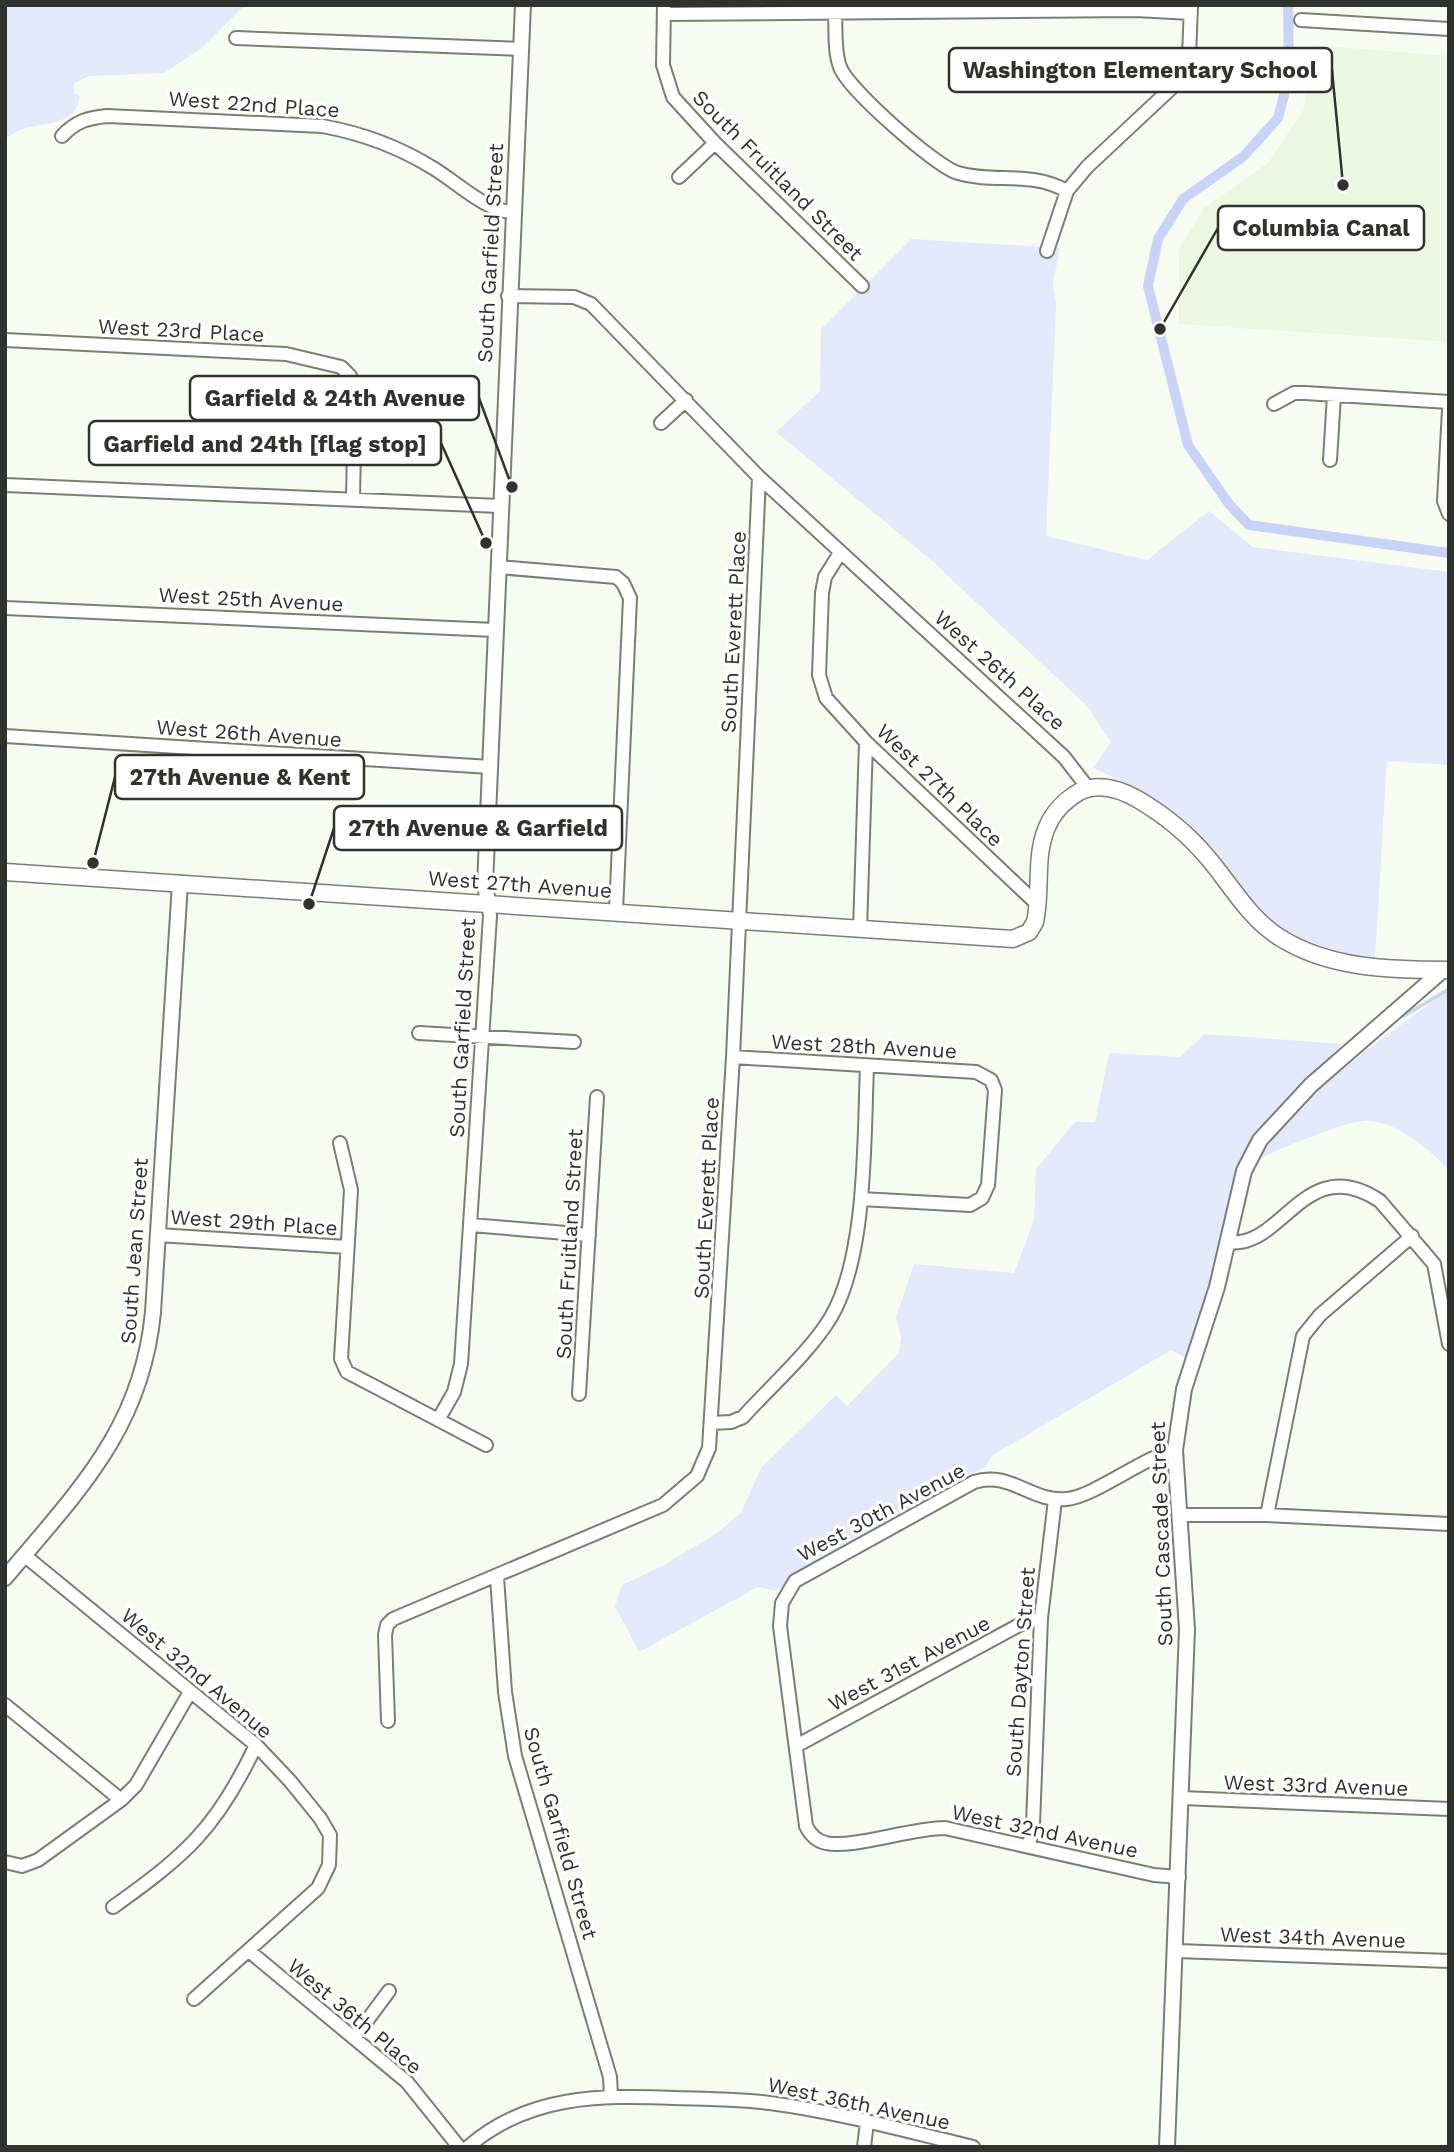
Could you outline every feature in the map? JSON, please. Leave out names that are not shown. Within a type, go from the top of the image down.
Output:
[{"type":"main road","points":[[1037,904],[1040,857],[1046,829],[1066,800],[1088,788],[1102,787],[1122,791],[1170,820],[1208,857],[1250,912],[1293,946],[1354,965],[1446,970]]},
{"type":"main road","name":"West 27th Avenue","points":[[5,872],[488,902],[1005,939],[1019,938],[1029,932],[1037,904]]},
{"type":"street","name":"South Garfield Street","points":[[438,1420],[454,1392],[461,1364],[483,1037],[490,915],[485,885],[508,296],[523,5]]},
{"type":"street","points":[[664,9],[835,14],[1191,9],[1189,56],[1180,80],[1087,167],[1067,191],[1046,251]]},
{"type":"street","name":"South Fruitland Street","points":[[664,9],[663,65],[666,82],[680,107],[862,286]]},
{"type":"street","points":[[835,14],[837,53],[845,78],[935,163],[960,174],[1038,178],[1067,191]]},
{"type":"street","points":[[1301,20],[1449,29]]},
{"type":"street","points":[[236,38],[521,49]]},
{"type":"street","name":"West 22nd Place","points":[[62,136],[71,126],[86,118],[107,116],[322,126],[390,145],[430,166],[493,208],[512,212]]},
{"type":"street","points":[[679,177],[715,144]]},
{"type":"street","name":"West 26th Place","points":[[508,296],[575,297],[591,304],[759,477],[1065,757],[1088,788]]},
{"type":"street","name":"West 23rd Place","points":[[5,340],[286,354],[341,367],[350,376],[355,390],[353,500]]},
{"type":"street","points":[[1274,404],[1294,393],[1449,402]]},
{"type":"street","points":[[1330,460],[1334,394]]},
{"type":"street","points":[[661,423],[687,400]]},
{"type":"street","points":[[1449,411],[1444,501],[1449,514]]},
{"type":"street","name":"South Everett Place","points":[[388,1721],[387,1625],[403,1612],[497,1577],[673,1499],[697,1476],[709,1448],[733,1057],[759,477]]},
{"type":"street","points":[[5,485],[500,506]]},
{"type":"street","name":"West 27th Place","points":[[840,553],[825,577],[822,593],[819,676],[822,689],[834,710],[1037,904]]},
{"type":"street","points":[[498,567],[605,575],[623,583],[631,598],[616,912]]},
{"type":"street","name":"West 25th Avenue","points":[[5,608],[495,630]]},
{"type":"street","name":"West 26th Avenue","points":[[5,736],[490,767]]},
{"type":"street","points":[[860,930],[866,742]]},
{"type":"street","name":"South Jean Street","points":[[5,1578],[93,1470],[133,1404],[149,1347],[180,883]]},
{"type":"street","name":"South Cascade Street","points":[[1167,2147],[1177,1951],[1187,1604],[1175,1450],[1184,1389],[1217,1287],[1244,1171],[1270,1125],[1311,1085],[1446,970]]},
{"type":"street","points":[[419,1033],[574,1042]]},
{"type":"street","name":"West 28th Avenue","points":[[733,1057],[976,1072],[991,1080],[995,1090],[988,1185],[982,1198],[970,1205],[861,1199]]},
{"type":"street","points":[[712,1423],[731,1422],[743,1417],[831,1316],[851,1258],[861,1199],[867,1066]]},
{"type":"street","name":"South Fruitland Street","points":[[579,1394],[597,1097]]},
{"type":"street","points":[[340,1143],[350,1175],[351,1190],[343,1367],[347,1372],[486,1445]]},
{"type":"street","points":[[1227,1242],[1250,1240],[1307,1197],[1332,1187],[1358,1189],[1370,1194],[1380,1201],[1427,1253],[1438,1276],[1449,1344]]},
{"type":"street","points":[[471,1225],[589,1235]]},
{"type":"street","name":"West 29th Place","points":[[158,1235],[347,1247]]},
{"type":"street","points":[[1267,1515],[1303,1336],[1320,1315],[1412,1236]]},
{"type":"street","points":[[1055,1500],[1072,1499],[1175,1450]]},
{"type":"street","name":"West 30th Avenue","points":[[796,1746],[780,1613],[785,1594],[810,1570],[974,1482],[1004,1479],[1055,1500]]},
{"type":"street","name":"South Dayton Street","points":[[1029,1846],[1033,1825],[1041,1618],[1055,1500]]},
{"type":"street","points":[[1181,1515],[1267,1515],[1449,1524]]},
{"type":"street","name":"West 32nd Avenue","points":[[24,1555],[256,1745],[320,1818],[330,1835],[331,1854],[326,1878],[249,1951]]},
{"type":"street","name":"South Garfield Street","points":[[497,1577],[505,1692],[515,1756],[610,2077],[611,2096]]},
{"type":"street","name":"West 31st Avenue","points":[[796,1746],[1023,1623],[1041,1618]]},
{"type":"street","points":[[5,1862],[22,1866],[38,1860],[121,1800],[147,1769],[190,1692]]},
{"type":"street","points":[[5,1705],[121,1800]]},
{"type":"street","points":[[113,1907],[160,1874],[216,1819],[256,1745]]},
{"type":"street","name":"West 32nd Avenue","points":[[796,1746],[806,1826],[820,1842],[836,1844],[919,1829],[945,1828],[1154,1875],[1178,1877]]},
{"type":"street","name":"West 33rd Avenue","points":[[1182,1798],[1449,1810]]},
{"type":"street","points":[[194,1998],[249,1951]]},
{"type":"street","name":"West 36th Place","points":[[249,1951],[407,2082],[459,2147]]},
{"type":"street","name":"West 34th Avenue","points":[[1177,1951],[1449,1961]]},
{"type":"street","points":[[354,2038],[389,1991]]},
{"type":"street","name":"West 36th Avenue","points":[[468,2147],[482,2134],[526,2112],[572,2099],[611,2096],[768,2103],[867,2122],[973,2147]]},
{"type":"street","points":[[864,2147],[867,2122]]},
{"type":"shaded area","points":[[5,5],[245,5],[202,48],[164,73],[89,76],[74,83],[74,93],[80,96],[72,114],[57,122],[20,130],[5,139]]},
{"type":"shaded area","points":[[1313,45],[1449,56],[1449,342],[1179,324],[1179,249],[1204,208],[1268,163],[1304,109]]},
{"type":"shaded area","points":[[911,239],[1060,248],[1053,283],[1056,306],[1046,536],[1147,560],[1209,511],[1253,547],[1449,572],[1449,765],[1387,761],[1375,958],[1326,948],[1281,926],[1255,904],[1210,847],[1183,819],[1146,794],[1093,768],[1111,742],[1088,707],[930,559],[776,432],[820,391],[821,329]]},
{"type":"shaded area","points":[[1449,990],[1449,1170],[1433,1154],[1404,1133],[1372,1121],[1361,1121],[1331,1129],[1255,1161],[1302,1103],[1373,1045]]},
{"type":"shaded area","points":[[1205,1034],[1343,1044],[1266,1120],[1237,1168],[1204,1304],[1186,1358],[1171,1350],[993,1455],[985,1467],[807,1566],[776,1591],[758,1587],[639,1652],[615,1606],[622,1585],[662,1566],[717,1533],[741,1513],[761,1468],[836,1395],[847,1406],[899,1353],[901,1337],[896,1317],[914,1264],[1014,1273],[1034,1220],[1036,1169],[1075,1122],[1095,1122],[1109,1053],[1180,1057]]},
{"type":"waterway","points":[[1288,5],[1289,76],[1278,118],[1244,156],[1183,199],[1158,239],[1148,286],[1188,445],[1229,504],[1249,525],[1449,553]]},
{"type":"waterway","points":[[1404,1016],[1449,989]]},
{"type":"place","name":"Washington Elementary School","points":[[1343,185]]},
{"type":"place","name":"Columbia Canal","points":[[1160,329]]},
{"type":"place","name":"Garfield & 24th Avenue","points":[[512,487]]},
{"type":"place","name":"Garfield and 24th [flag stop]","points":[[486,543]]},
{"type":"place","name":"27th Avenue & Kent","points":[[93,863]]},
{"type":"place","name":"27th Avenue & Garfield","points":[[309,904]]}]
